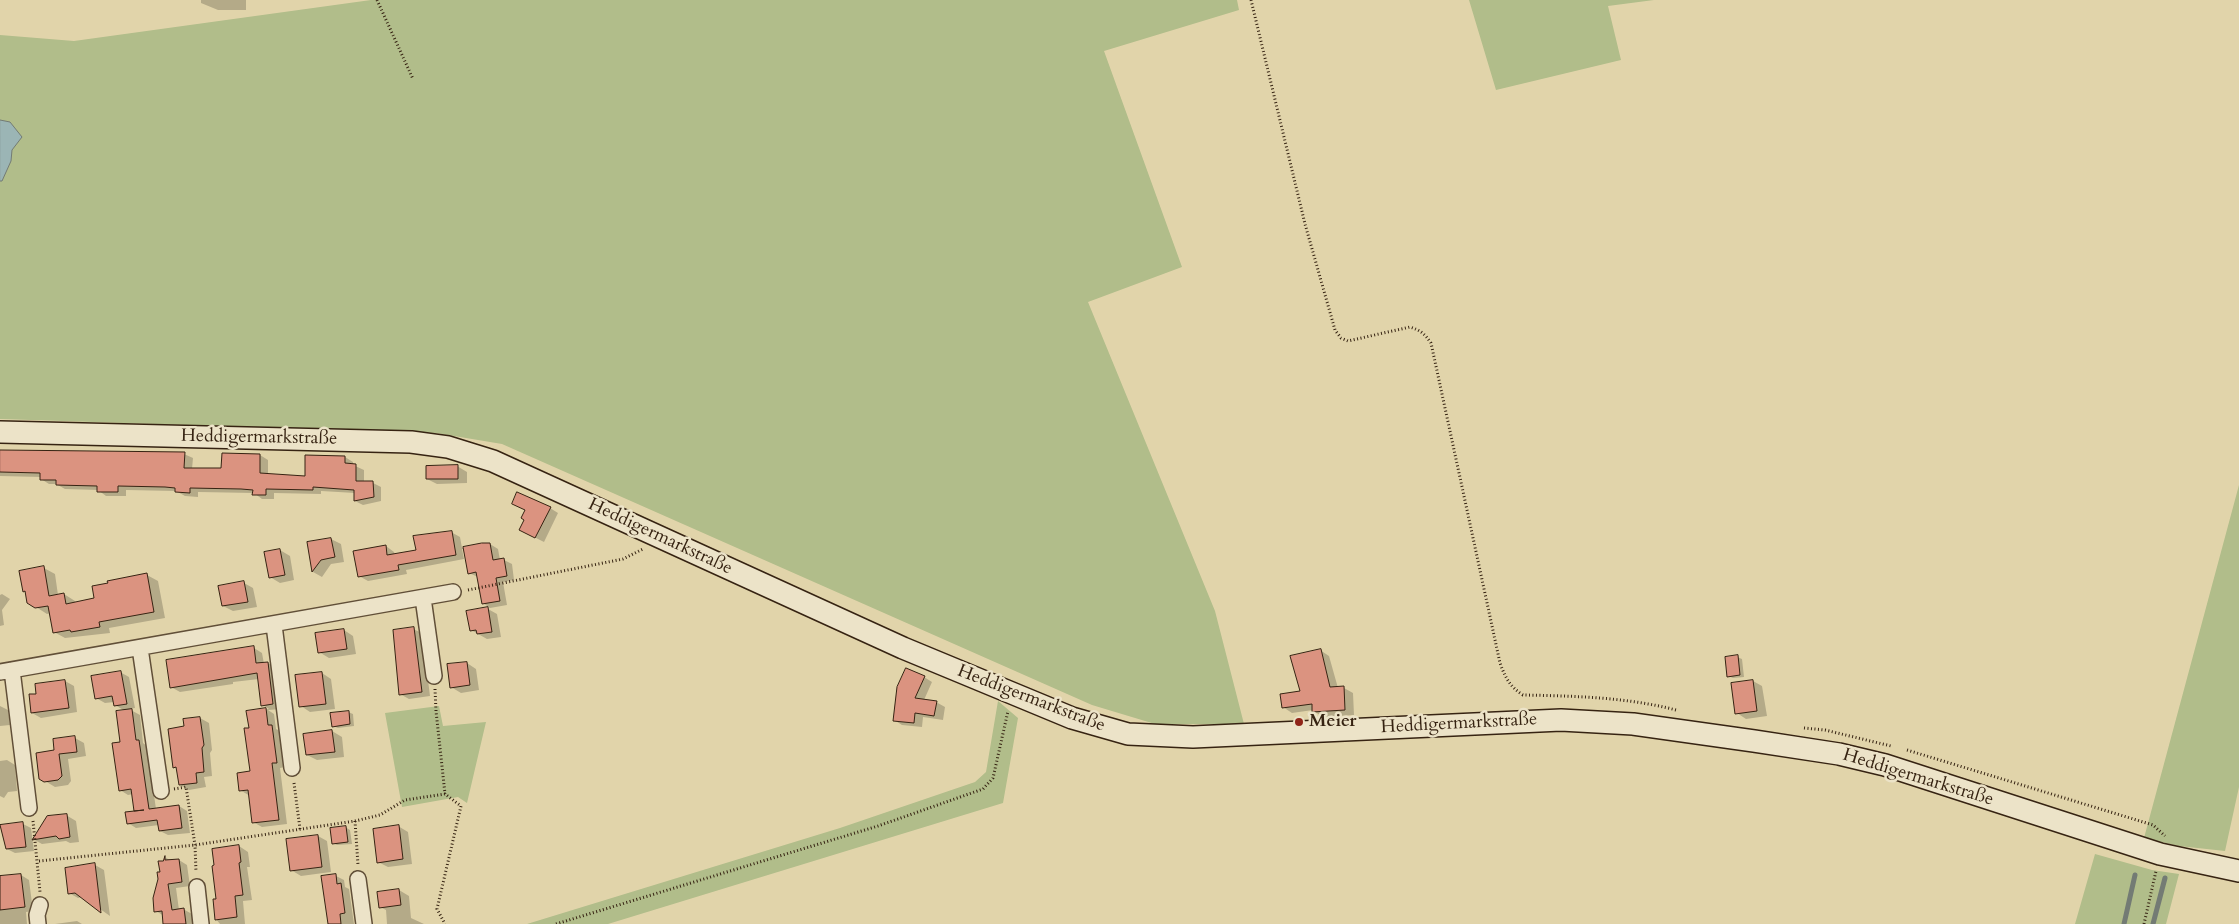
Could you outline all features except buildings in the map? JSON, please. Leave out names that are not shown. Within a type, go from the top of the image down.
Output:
[{"type":"street","name":"Heddigermarkstraße","points":[[0,432],[411,442],[448,447],[493,461],[903,648],[1011,694],[1072,718],[1128,734],[1193,737],[1562,720],[1633,724],[1839,754],[1885,765],[2163,845],[2239,870]]},
{"type":"street","points":[[29,808],[6,671],[452,592]]},
{"type":"street","points":[[423,598],[434,676]]},
{"type":"street","points":[[274,625],[292,768]]},
{"type":"street","points":[[140,648],[161,791]]},
{"type":"street","points":[[358,878],[364,924]]},
{"type":"street","points":[[197,887],[201,924]]},
{"type":"street","points":[[38,924],[37,915],[40,906]]},
{"type":"path","points":[[377,0],[413,79]]},
{"type":"path","points":[[1251,0],[1305,224],[1335,330],[1341,338],[1348,341],[1410,327],[1425,335],[1431,343],[1500,663],[1507,682],[1522,695],[1590,697],[1656,705],[1681,711]]},
{"type":"path","points":[[452,592],[623,559],[641,550],[657,536]]},
{"type":"path","points":[[434,676],[445,794]]},
{"type":"path","points":[[556,924],[878,826],[982,790],[993,778],[1011,694]]},
{"type":"path","points":[[1802,728],[1825,730],[1894,746]]},
{"type":"path","points":[[1902,749],[2153,825],[2163,845],[2144,924]]},
{"type":"path","points":[[292,768],[300,829]]},
{"type":"path","points":[[161,791],[186,787],[195,845],[197,887]]},
{"type":"path","points":[[38,860],[195,845],[354,821],[380,815],[405,800],[445,794],[462,806],[437,909],[445,924]]},
{"type":"path","points":[[29,808],[33,818],[38,860],[40,906]]},
{"type":"path","points":[[354,821],[358,878]]},
{"type":"green space","points":[[371,0],[1237,0],[1239,10],[1104,51],[1182,267],[1088,302],[1215,611],[1244,724],[1155,724],[1092,705],[502,444],[436,433],[0,419],[0,35],[74,41]]},
{"type":"green space","points":[[1469,0],[1654,0],[1608,6],[1621,60],[1496,90]]},
{"type":"green space","points":[[2239,485],[2239,787],[2225,851],[2179,846],[2144,838]]},
{"type":"green space","points":[[998,701],[1018,718],[1003,803],[608,924],[527,924],[840,828],[975,782],[986,772]]},
{"type":"green space","points":[[439,706],[443,726],[486,722],[467,803],[458,797],[402,807],[385,713]]},
{"type":"green space","points":[[2095,854],[2152,870],[2179,874],[2166,924],[2075,924]]},
{"type":"water","points":[[0,120],[10,122],[22,137],[12,150],[11,161],[2,181],[0,181]]},
{"type":"waterway","points":[[2124,924],[2135,875]]},
{"type":"waterway","points":[[2153,924],[2165,878]]},
{"type":"place","name":"Meier","points":[[1299,722]]}]
